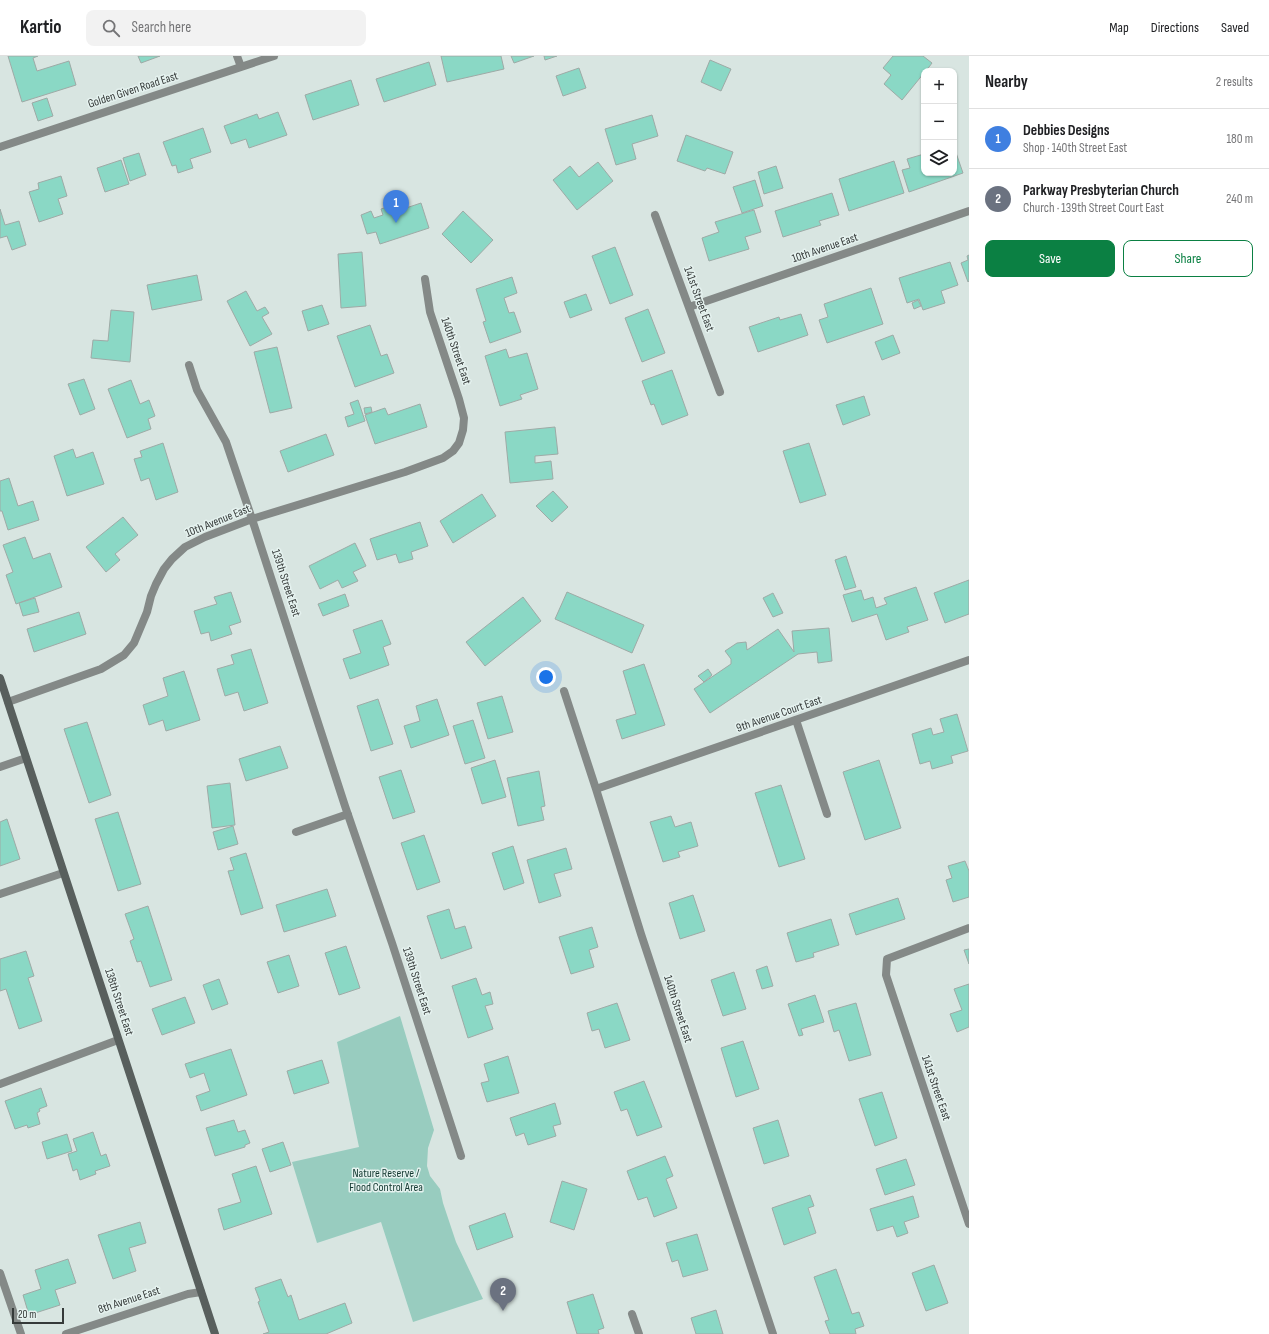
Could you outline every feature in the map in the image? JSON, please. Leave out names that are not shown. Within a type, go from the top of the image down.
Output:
[{"type":"street","points":[[237,56],[241,67]]},
{"type":"street","name":"Golden Given Road East","points":[[0,147],[274,56]]},
{"type":"street","name":"10th Avenue East","points":[[689,307],[969,211]]},
{"type":"street","name":"141st Street East","points":[[655,215],[720,392]]},
{"type":"street","name":"140th Street East","points":[[425,279],[430,312],[460,399],[464,418],[463,430]]},
{"type":"street","name":"139th Street East","points":[[189,365],[197,390],[226,442],[461,1156]]},
{"type":"street","name":"10th Avenue East","points":[[8,702],[102,669],[124,655],[134,643],[147,612],[151,596],[164,569],[185,547],[205,537],[252,519],[405,472],[444,458],[453,451],[459,443],[463,430]]},
{"type":"street","name":"9th Avenue Court East","points":[[596,789],[969,660]]},
{"type":"street","name":"138th Street East","points":[[0,678],[215,1334]]},
{"type":"street","name":"140th Street East","points":[[564,692],[641,934],[773,1334]]},
{"type":"street","points":[[796,720],[827,814]]},
{"type":"street","points":[[0,767],[26,758]]},
{"type":"street","points":[[296,832],[348,814]]},
{"type":"street","points":[[0,894],[63,873]]},
{"type":"street","name":"141st Street East","points":[[969,928],[887,959],[886,975],[887,982],[969,1224]]},
{"type":"street","points":[[0,1084],[118,1040]]},
{"type":"street","points":[[0,1273],[21,1334]]},
{"type":"street","name":"8th Avenue East","points":[[66,1334],[188,1294],[201,1292]]},
{"type":"street","points":[[632,1314],[638,1334]]},
{"type":"green space","name":"Nature Reserve / Flood Control Area","points":[[400,1016],[434,1130],[428,1148],[427,1166],[430,1176],[440,1189],[456,1242],[483,1299],[413,1322],[381,1222],[317,1243],[292,1162],[359,1147],[337,1042]]},
{"type":"building","points":[[8,56],[38,56],[33,58],[37,71],[69,61],[76,85],[22,102]]},
{"type":"building","points":[[138,56],[160,56],[141,63]]},
{"type":"building","points":[[441,56],[501,56],[504,69],[447,82]]},
{"type":"building","points":[[511,56],[534,56],[514,63]]},
{"type":"building","points":[[544,56],[557,56],[545,60]]},
{"type":"building","points":[[893,56],[923,56],[932,63],[928,68],[921,68],[921,77],[902,100],[884,84],[891,75],[883,68]]},
{"type":"building","points":[[710,60],[731,69],[721,91],[701,82]]},
{"type":"building","points":[[429,62],[436,85],[384,102],[376,79]]},
{"type":"building","points":[[579,68],[586,88],[563,96],[556,76]]},
{"type":"building","points":[[351,80],[359,105],[313,120],[305,95]]},
{"type":"building","points":[[47,98],[53,116],[38,121],[32,103]]},
{"type":"building","points":[[278,112],[287,135],[249,148],[246,139],[231,144],[224,126],[257,114],[259,119]]},
{"type":"building","points":[[652,115],[658,136],[632,144],[636,159],[616,165],[605,129]]},
{"type":"building","points":[[203,128],[211,152],[190,159],[193,168],[178,173],[176,165],[172,166],[163,142]]},
{"type":"building","points":[[686,135],[733,152],[725,174],[707,168],[705,171],[677,161]]},
{"type":"building","points":[[139,153],[146,175],[130,181],[123,158]]},
{"type":"building","points":[[921,155],[921,176],[954,176],[909,192],[902,170],[910,168],[907,159]]},
{"type":"building","points":[[957,156],[963,173],[957,175]]},
{"type":"building","points":[[121,160],[129,184],[105,192],[97,168]]},
{"type":"building","points":[[894,161],[904,193],[849,211],[839,179]]},
{"type":"building","points":[[598,162],[613,181],[577,210],[553,180],[570,166],[579,177]]},
{"type":"building","points":[[776,166],[783,188],[764,194],[758,172]]},
{"type":"building","points":[[61,176],[67,196],[58,199],[63,214],[39,222],[29,192],[39,189],[38,183]]},
{"type":"building","points":[[755,180],[763,206],[742,213],[733,187]]},
{"type":"building","points":[[832,193],[839,215],[819,221],[821,225],[783,237],[775,211]]},
{"type":"building","points":[[421,203],[429,228],[380,244],[376,232],[367,234],[361,215],[371,211],[374,218],[383,215],[381,209],[395,204],[397,211]]},
{"type":"building","points":[[0,209],[5,225],[19,221],[26,245],[12,250],[7,236],[0,238]]},
{"type":"building","points":[[754,210],[761,232],[745,237],[749,249],[709,261],[702,238],[719,232],[715,222]]},
{"type":"building","points":[[463,211],[493,240],[471,263],[442,234]]},
{"type":"building","points":[[615,247],[633,295],[610,304],[592,256]]},
{"type":"building","points":[[362,252],[366,306],[341,308],[338,254]]},
{"type":"building","points":[[969,255],[968,282],[961,263],[968,260],[967,256]]},
{"type":"building","points":[[950,262],[958,285],[941,291],[945,303],[923,310],[919,299],[907,303],[899,278]]},
{"type":"building","points":[[197,275],[202,300],[152,310],[147,285]]},
{"type":"building","points":[[512,277],[517,293],[504,298],[509,313],[514,312],[521,332],[490,343],[483,322],[486,321],[476,289]]},
{"type":"building","points":[[871,288],[883,324],[827,343],[819,320],[828,317],[824,304]]},
{"type":"building","points":[[246,291],[257,311],[265,307],[269,313],[262,317],[272,334],[250,346],[227,301]]},
{"type":"building","points":[[586,294],[592,310],[570,318],[564,302]]},
{"type":"building","points":[[918,300],[921,306],[914,309],[912,303]]},
{"type":"building","points":[[322,305],[329,324],[308,331],[302,311]]},
{"type":"building","points":[[648,309],[665,353],[642,362],[625,318]]},
{"type":"building","points":[[111,310],[134,312],[130,362],[91,358],[93,340],[108,341]]},
{"type":"building","points":[[801,314],[808,335],[758,352],[749,327],[779,317],[780,320]]},
{"type":"building","points":[[370,325],[381,356],[387,354],[394,373],[355,387],[337,336]]},
{"type":"building","points":[[893,335],[900,353],[882,360],[875,342]]},
{"type":"building","points":[[277,347],[292,408],[270,413],[254,352]]},
{"type":"building","points":[[506,349],[509,358],[527,353],[538,389],[520,395],[522,399],[500,406],[485,356]]},
{"type":"building","points":[[672,370],[688,415],[662,425],[654,404],[651,405],[642,381]]},
{"type":"building","points":[[84,379],[95,409],[80,415],[68,384]]},
{"type":"building","points":[[131,380],[140,404],[149,400],[155,416],[148,419],[151,429],[127,438],[108,389]]},
{"type":"building","points":[[864,396],[870,415],[843,425],[836,405]]},
{"type":"building","points":[[358,400],[365,421],[348,427],[345,417],[354,414],[350,403]]},
{"type":"building","points":[[420,404],[427,427],[375,444],[365,415],[385,408],[388,415]]},
{"type":"building","points":[[371,407],[372,412],[365,414],[364,408]]},
{"type":"building","points":[[555,427],[558,454],[535,456],[535,463],[551,461],[553,479],[510,483],[505,432]]},
{"type":"building","points":[[326,434],[334,455],[288,472],[280,451]]},
{"type":"building","points":[[163,443],[178,492],[156,500],[149,478],[141,481],[134,459],[142,457],[140,451]]},
{"type":"building","points":[[809,443],[826,495],[800,503],[783,451]]},
{"type":"building","points":[[73,449],[76,458],[93,452],[104,484],[67,496],[54,456]]},
{"type":"building","points":[[9,478],[18,506],[33,501],[39,520],[8,530],[2,511],[0,511],[0,481]]},
{"type":"building","points":[[553,491],[568,507],[552,522],[536,506]]},
{"type":"building","points":[[482,494],[496,516],[453,543],[440,521]]},
{"type":"building","points":[[123,517],[138,535],[115,554],[120,560],[106,572],[86,547]]},
{"type":"building","points":[[420,522],[428,546],[411,552],[413,559],[399,563],[396,554],[377,560],[370,539]]},
{"type":"building","points":[[25,537],[33,559],[50,553],[62,587],[16,604],[6,575],[13,572],[3,545]]},
{"type":"building","points":[[355,543],[366,566],[353,572],[358,581],[342,588],[338,580],[320,589],[309,566]]},
{"type":"building","points":[[846,556],[856,587],[845,590],[835,560]]},
{"type":"building","points":[[969,580],[969,614],[945,623],[934,593]]},
{"type":"building","points":[[916,587],[928,620],[907,627],[909,632],[886,640],[877,614],[852,622],[843,595],[861,590],[864,600],[873,597],[876,608],[887,604],[884,598]]},
{"type":"building","points":[[231,592],[241,622],[229,626],[232,634],[211,641],[209,632],[201,634],[194,611],[217,604],[214,597]]},
{"type":"building","points":[[567,592],[644,625],[632,653],[555,619]]},
{"type":"building","points":[[773,593],[783,613],[773,617],[763,598]]},
{"type":"building","points":[[345,594],[349,606],[323,616],[318,604]]},
{"type":"building","points":[[523,597],[541,621],[485,666],[466,642]]},
{"type":"building","points":[[35,598],[39,612],[23,616],[19,603]]},
{"type":"building","points":[[79,612],[86,634],[34,652],[27,629]]},
{"type":"building","points":[[382,620],[391,644],[383,647],[389,665],[350,679],[343,659],[361,653],[353,630]]},
{"type":"building","points":[[829,628],[832,661],[818,663],[817,652],[798,654],[710,713],[694,689],[731,664],[731,659],[725,651],[737,643],[746,642],[747,650],[778,629],[794,652],[792,631]]},
{"type":"building","points":[[251,649],[268,703],[244,711],[238,692],[225,696],[217,669],[234,664],[231,655]]},
{"type":"building","points":[[644,664],[665,725],[622,739],[616,720],[636,714],[623,671]]},
{"type":"building","points":[[708,669],[712,675],[704,682],[698,676]]},
{"type":"building","points":[[184,671],[200,720],[166,731],[163,720],[149,725],[143,705],[168,696],[163,678]]},
{"type":"building","points":[[502,696],[513,732],[488,739],[477,703]]},
{"type":"building","points":[[378,699],[393,744],[371,751],[357,706]]},
{"type":"building","points":[[437,699],[449,735],[411,748],[404,726],[420,721],[416,706]]},
{"type":"building","points":[[957,714],[968,751],[951,756],[953,763],[932,769],[930,761],[920,764],[912,734],[931,728],[933,735],[944,732],[940,719]]},
{"type":"building","points":[[473,720],[485,758],[465,764],[453,726]]},
{"type":"building","points":[[87,722],[111,795],[89,803],[64,729]]},
{"type":"building","points":[[280,746],[288,768],[246,781],[239,759]]},
{"type":"building","points":[[495,760],[506,797],[482,804],[471,768]]},
{"type":"building","points":[[879,760],[901,828],[865,840],[843,772]]},
{"type":"building","points":[[401,770],[415,812],[393,819],[379,777]]},
{"type":"building","points":[[539,771],[545,806],[541,807],[544,820],[518,826],[507,778]]},
{"type":"building","points":[[230,783],[235,825],[212,828],[207,786]]},
{"type":"building","points":[[781,785],[805,859],[779,867],[755,793]]},
{"type":"building","points":[[118,812],[141,884],[118,891],[95,819]]},
{"type":"building","points":[[671,816],[675,827],[691,822],[698,846],[678,852],[680,857],[663,862],[650,822]]},
{"type":"building","points":[[7,819],[20,859],[0,866],[0,822]]},
{"type":"building","points":[[233,826],[238,844],[218,850],[213,832]]},
{"type":"building","points":[[424,835],[440,882],[417,890],[401,843]]},
{"type":"building","points":[[513,846],[524,883],[504,890],[492,853]]},
{"type":"building","points":[[566,848],[572,869],[554,874],[561,896],[539,903],[527,860]]},
{"type":"building","points":[[246,853],[263,908],[241,915],[228,871],[234,870],[230,858]]},
{"type":"building","points":[[965,861],[969,871],[969,897],[953,902],[946,880],[952,878],[948,866]]},
{"type":"building","points":[[327,889],[336,916],[284,932],[276,905]]},
{"type":"building","points":[[693,895],[705,931],[680,939],[669,903]]},
{"type":"building","points":[[898,898],[905,919],[856,935],[849,914]]},
{"type":"building","points":[[148,906],[172,980],[150,987],[141,961],[137,962],[130,941],[134,939],[125,914]]},
{"type":"building","points":[[449,909],[455,929],[465,926],[472,948],[441,959],[427,916]]},
{"type":"building","points":[[831,919],[839,945],[813,953],[814,957],[796,962],[787,933]]},
{"type":"building","points":[[592,927],[598,947],[589,950],[594,967],[571,974],[559,937]]},
{"type":"building","points":[[346,946],[360,988],[339,995],[325,953]]},
{"type":"building","points":[[969,949],[969,964],[964,950]]},
{"type":"building","points":[[26,951],[34,976],[28,978],[42,1021],[19,1029],[6,989],[0,991],[0,959]]},
{"type":"building","points":[[289,955],[299,986],[278,993],[267,962]]},
{"type":"building","points":[[767,966],[773,986],[762,989],[756,970]]},
{"type":"building","points":[[734,972],[746,1009],[723,1016],[711,980]]},
{"type":"building","points":[[476,978],[482,995],[490,992],[493,1004],[485,1006],[493,1029],[468,1038],[452,986]]},
{"type":"building","points":[[219,979],[228,1004],[212,1010],[203,985]]},
{"type":"building","points":[[969,984],[969,1027],[957,1032],[950,1014],[962,1010],[954,989]]},
{"type":"building","points":[[815,995],[824,1022],[801,1029],[803,1035],[799,1036],[788,1004]]},
{"type":"building","points":[[185,997],[195,1023],[162,1035],[152,1009]]},
{"type":"building","points":[[617,1003],[630,1040],[605,1048],[599,1029],[592,1031],[587,1013]]},
{"type":"building","points":[[856,1003],[871,1055],[849,1061],[839,1030],[834,1032],[828,1011]]},
{"type":"building","points":[[743,1041],[759,1089],[736,1097],[721,1048]]},
{"type":"building","points":[[231,1049],[247,1095],[201,1111],[196,1096],[210,1091],[204,1073],[190,1078],[185,1064]]},
{"type":"building","points":[[508,1056],[519,1093],[487,1102],[481,1083],[489,1081],[484,1064]]},
{"type":"building","points":[[322,1060],[329,1083],[294,1094],[287,1071]]},
{"type":"building","points":[[644,1081],[662,1127],[637,1136],[627,1109],[621,1111],[614,1092]]},
{"type":"building","points":[[41,1088],[47,1106],[39,1109],[40,1111],[37,1113],[40,1124],[28,1128],[27,1125],[15,1129],[5,1101]]},
{"type":"building","points":[[882,1092],[897,1138],[875,1146],[859,1099]]},
{"type":"building","points":[[555,1103],[561,1124],[553,1126],[556,1136],[528,1145],[524,1133],[516,1136],[510,1118]]},
{"type":"building","points":[[234,1120],[238,1132],[245,1130],[250,1143],[245,1145],[245,1147],[215,1156],[206,1128]]},
{"type":"building","points":[[778,1120],[789,1156],[764,1164],[753,1128]]},
{"type":"building","points":[[93,1132],[101,1156],[106,1154],[110,1166],[95,1171],[96,1174],[80,1180],[77,1169],[73,1171],[68,1154],[77,1151],[73,1139]]},
{"type":"building","points":[[67,1134],[72,1151],[47,1159],[42,1142]]},
{"type":"building","points":[[283,1142],[291,1165],[270,1172],[262,1149]]},
{"type":"building","points":[[665,1156],[673,1176],[666,1179],[677,1208],[654,1217],[647,1197],[638,1200],[627,1171]]},
{"type":"building","points":[[906,1159],[915,1185],[885,1195],[876,1169]]},
{"type":"building","points":[[256,1166],[272,1214],[224,1230],[218,1209],[241,1202],[232,1174]]},
{"type":"building","points":[[562,1181],[587,1189],[574,1230],[550,1222]]},
{"type":"building","points":[[810,1195],[814,1206],[808,1208],[816,1233],[784,1245],[772,1208]]},
{"type":"building","points":[[913,1196],[919,1217],[904,1222],[908,1233],[897,1237],[893,1226],[877,1231],[870,1209]]},
{"type":"building","points":[[505,1213],[513,1237],[477,1250],[469,1226]]},
{"type":"building","points":[[140,1222],[146,1243],[129,1248],[136,1271],[113,1279],[98,1235]]},
{"type":"building","points":[[697,1234],[708,1270],[683,1277],[678,1260],[672,1262],[666,1243]]},
{"type":"building","points":[[68,1259],[76,1283],[55,1290],[60,1305],[29,1315],[23,1295],[41,1289],[35,1270]]},
{"type":"building","points":[[934,1265],[948,1303],[926,1311],[912,1273]]},
{"type":"building","points":[[836,1269],[852,1314],[859,1312],[864,1326],[855,1329],[856,1334],[830,1334],[825,1321],[829,1320],[814,1277]]},
{"type":"building","points":[[281,1279],[288,1297],[291,1295],[299,1320],[345,1303],[352,1323],[326,1334],[263,1334],[269,1332],[258,1302],[260,1301],[255,1288]]},
{"type":"building","points":[[593,1294],[604,1328],[598,1330],[599,1334],[577,1334],[567,1302]]},
{"type":"building","points":[[716,1310],[723,1334],[696,1334],[691,1318]]},
{"type":"place","name":"Debbies Designs","points":[[396,223]]},
{"type":"place","name":"Parkway Presbyterian Church","points":[[503,1311]]}]
